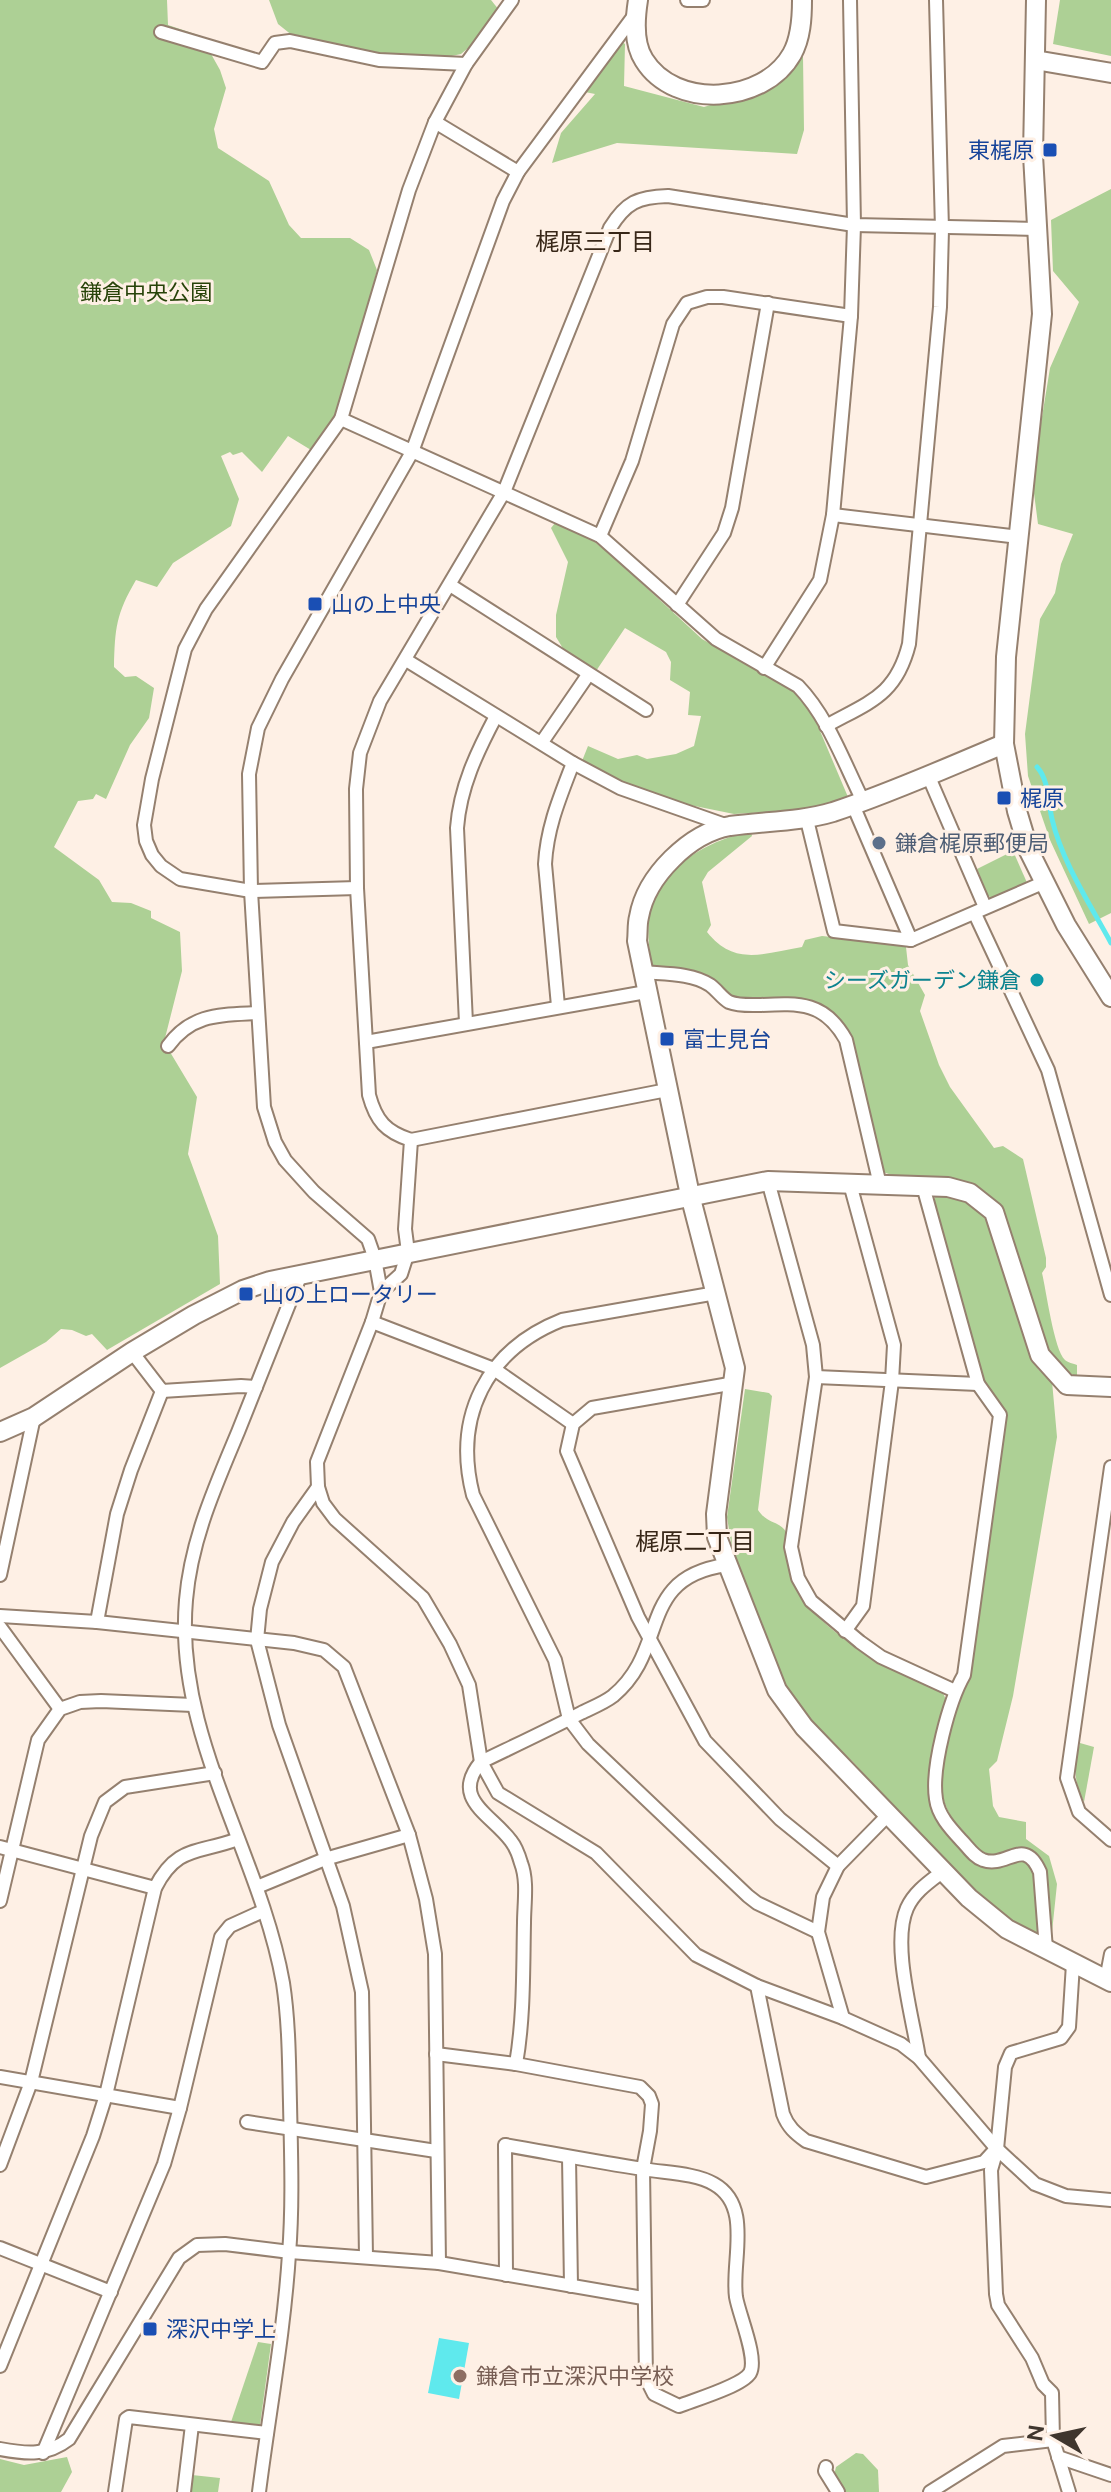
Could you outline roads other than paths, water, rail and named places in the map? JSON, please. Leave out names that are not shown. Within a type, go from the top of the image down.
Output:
[{"type":"street","points":[[357,888],[251,891],[180,879],[161,866],[146,841],[144,825],[152,779],[181,661],[206,609],[341,419],[409,190],[435,122],[466,64],[512,0]]},
{"type":"street","points":[[687,0],[703,0]]},
{"type":"street","points":[[637,6],[635,32],[639,48],[644,60],[657,75],[671,85],[691,92],[732,94],[750,90],[773,77],[792,55],[798,38],[802,0]]},
{"type":"street","points":[[764,668],[820,580],[833,515],[851,316],[854,225],[850,0]]},
{"type":"street","points":[[826,726],[876,699],[895,681],[904,664],[909,644],[938,339],[942,229],[936,0]]},
{"type":"street","points":[[1036,0],[1033,155],[1042,314],[1006,657],[1004,744],[1017,811],[1029,851],[1066,925],[1111,997]]},
{"type":"street","points":[[637,6],[518,172],[503,201],[412,452],[263,713],[249,774],[251,891],[264,1107],[275,1142],[285,1160],[306,1184],[368,1239],[381,1292],[317,1462],[318,1487],[323,1503],[335,1519],[423,1598],[438,1621],[469,1685],[481,1762],[498,1793],[596,1853],[696,1955],[757,1986],[843,2018],[901,2044],[919,2058],[997,2149],[1026,2177],[1050,2192],[1085,2200],[1111,2200]]},
{"type":"street","points":[[161,32],[262,62],[275,43],[290,41],[379,60],[466,64]]},
{"type":"street","points":[[1035,60],[1111,73]]},
{"type":"street","points":[[435,122],[518,172]]},
{"type":"street","points":[[667,1090],[411,1140],[385,1129],[373,1112],[369,1095],[357,888],[356,789],[360,753],[380,701],[504,492],[610,228],[628,205],[650,197],[668,196],[854,225],[1037,229]]},
{"type":"street","points":[[600,536],[632,461],[673,324],[687,303],[707,297],[851,316]]},
{"type":"street","points":[[677,605],[718,543],[732,508],[768,303]]},
{"type":"street","points":[[341,419],[600,536],[716,639],[798,686],[809,697],[826,726],[911,940]]},
{"type":"street","points":[[833,515],[1019,537]]},
{"type":"street","points":[[450,585],[646,710]]},
{"type":"street","points":[[406,660],[573,763],[620,788],[728,826]]},
{"type":"street","points":[[542,742],[588,675]]},
{"type":"street","points":[[466,1023],[457,828],[459,805],[474,758],[496,716]]},
{"type":"street","points":[[1004,744],[858,803],[807,820],[728,826],[694,842],[668,863],[647,892],[639,916],[637,941],[690,1195],[735,1368],[716,1514],[717,1537],[777,1690],[804,1727],[942,1872],[1007,1929],[1109,1981],[1111,1954]]},
{"type":"street","points":[[558,1006],[545,855],[552,818],[573,763]]},
{"type":"street","points":[[928,775],[980,910],[1048,1070],[1111,1295]]},
{"type":"street","points":[[807,820],[834,931],[911,940],[1045,882]]},
{"type":"street","points":[[643,972],[692,977],[709,985],[728,1001],[747,1005],[796,1003],[815,1009],[835,1021],[846,1040],[880,1185]]},
{"type":"street","points":[[366,1042],[646,992]]},
{"type":"street","points":[[168,1046],[177,1033],[210,1016],[258,1013]]},
{"type":"street","points":[[381,1292],[401,1274],[408,1252],[405,1229],[411,1140]]},
{"type":"street","points":[[768,1181],[813,1345],[816,1377],[791,1547],[804,1592],[845,1631],[881,1657],[955,1691]]},
{"type":"street","points":[[0,1432],[34,1417],[132,1352],[243,1290],[301,1274],[768,1181],[948,1187],[970,1193],[994,1212],[1040,1355],[1067,1385],[1111,1387]]},
{"type":"street","points":[[845,1631],[863,1606],[894,1345],[850,1184]]},
{"type":"street","points":[[923,1186],[978,1384],[1000,1415],[964,1675],[955,1691],[935,1776],[936,1801],[947,1825],[978,1858],[987,1862],[1014,1855],[1032,1857],[1040,1872],[1046,1949]]},
{"type":"street","points":[[259,2492],[290,2252],[288,2036],[283,1983],[257,1887],[193,1705],[185,1632],[188,1572],[199,1527],[301,1274]]},
{"type":"street","points":[[716,1293],[562,1320],[539,1329],[515,1347],[494,1369],[471,1414],[466,1440],[468,1476],[473,1495],[555,1660],[569,1719],[588,1744],[748,1896],[818,1932]]},
{"type":"street","points":[[372,1322],[494,1369],[573,1424]]},
{"type":"street","points":[[132,1352],[162,1391]]},
{"type":"street","points":[[816,1377],[978,1384]]},
{"type":"street","points":[[735,1383],[592,1408],[573,1424],[567,1451],[650,1642],[705,1741],[780,1819],[838,1866]]},
{"type":"street","points":[[162,1391],[256,1387]]},
{"type":"street","points":[[97,1622],[117,1514],[162,1391]]},
{"type":"street","points":[[0,1575],[5,1534],[34,1417]]},
{"type":"street","points":[[1111,1467],[1067,1778],[1079,1812],[1111,1840]]},
{"type":"street","points":[[318,1487],[293,1522],[272,1562],[260,1609],[257,1640],[279,1725],[343,1906],[362,1992],[366,2257]]},
{"type":"street","points":[[516,2064],[522,1982],[524,1874],[512,1842],[470,1795],[470,1780],[481,1762],[613,1697],[636,1672],[670,1591],[685,1577],[709,1567],[726,1565]]},
{"type":"street","points":[[0,1616],[97,1622],[294,1643],[324,1650],[344,1667],[409,1835],[426,1899],[435,1954],[439,2263]]},
{"type":"street","points":[[0,1627],[60,1709]]},
{"type":"street","points":[[0,1901],[6,1849],[38,1740],[60,1709],[80,1702],[101,1701],[193,1705]]},
{"type":"street","points":[[0,2165],[31,2082],[91,1836],[105,1802],[125,1787],[215,1773]]},
{"type":"street","points":[[843,2018],[818,1932],[823,1897],[838,1866],[889,1814]]},
{"type":"street","points":[[257,1887],[325,1859],[409,1835]]},
{"type":"street","points":[[0,2366],[93,2136],[106,2095],[155,1888],[165,1869],[182,1854],[215,1848],[238,1839]]},
{"type":"street","points":[[6,1849],[155,1888]]},
{"type":"street","points":[[919,2058],[900,1936],[908,1906],[918,1892],[942,1872]]},
{"type":"street","points":[[43,2453],[164,2164],[221,1937],[230,1926],[263,1911]]},
{"type":"street","points":[[1069,2492],[1053,2440],[1052,2393],[1043,2384],[1032,2358],[998,2305],[991,2170],[997,2149],[1005,2067],[1011,2053],[1061,2038],[1069,2027],[1073,1964]]},
{"type":"street","points":[[757,1986],[783,2114],[788,2125],[806,2141],[926,2177],[984,2162],[997,2149]]},
{"type":"street","points":[[436,2054],[516,2064],[640,2087],[645,2091],[652,2104],[643,2169],[646,2378],[654,2394],[679,2406],[740,2382],[749,2375],[751,2352],[736,2297],[734,2264],[737,2220],[732,2200],[705,2179],[643,2169],[569,2157],[505,2145],[506,2275]]},
{"type":"street","points":[[0,2077],[180,2108]]},
{"type":"street","points":[[247,2122],[436,2151]]},
{"type":"street","points":[[569,2157],[571,2286]]},
{"type":"street","points":[[0,2449],[43,2453],[56,2449],[69,2439],[179,2258],[197,2245],[210,2243],[439,2263],[643,2298]]},
{"type":"street","points":[[0,2248],[111,2292]]},
{"type":"street","points":[[115,2492],[126,2419],[129,2417],[267,2433]]},
{"type":"street","points":[[184,2492],[192,2425]]},
{"type":"street","points":[[930,2492],[1003,2446],[1053,2440]]},
{"type":"street","points":[[1058,2457],[1111,2475]]},
{"type":"street","points":[[826,2467],[825,2471],[838,2492]]},
{"type":"water","points":[[439,2338],[469,2343],[459,2399],[428,2393]]},
{"type":"waterway","points":[[1037,767],[1046,785],[1062,851],[1111,943]]},
{"type":"place","name":"東梶原","points":[[1050,150]]},
{"type":"place","name":"山の上中央","points":[[315,604]]},
{"type":"place","name":"梶原","points":[[1004,798]]},
{"type":"place","name":"鎌倉梶原郵便局","points":[[879,843]]},
{"type":"place","name":"シーズガーデン鎌倉","points":[[1037,980]]},
{"type":"place","name":"富士見台","points":[[667,1039]]},
{"type":"place","name":"山の上ロータリー","points":[[246,1294]]},
{"type":"place","name":"深沢中学上","points":[[150,2329]]},
{"type":"place","name":"鎌倉市立深沢中学校","points":[[460,2376]]},
{"type":"district","name":"梶原三丁目","points":[[595,242]]},
{"type":"district","name":"梶原二丁目","points":[[695,1542]]},
{"type":"park label","name":"鎌倉中央公園","points":[[146,292]]}]
